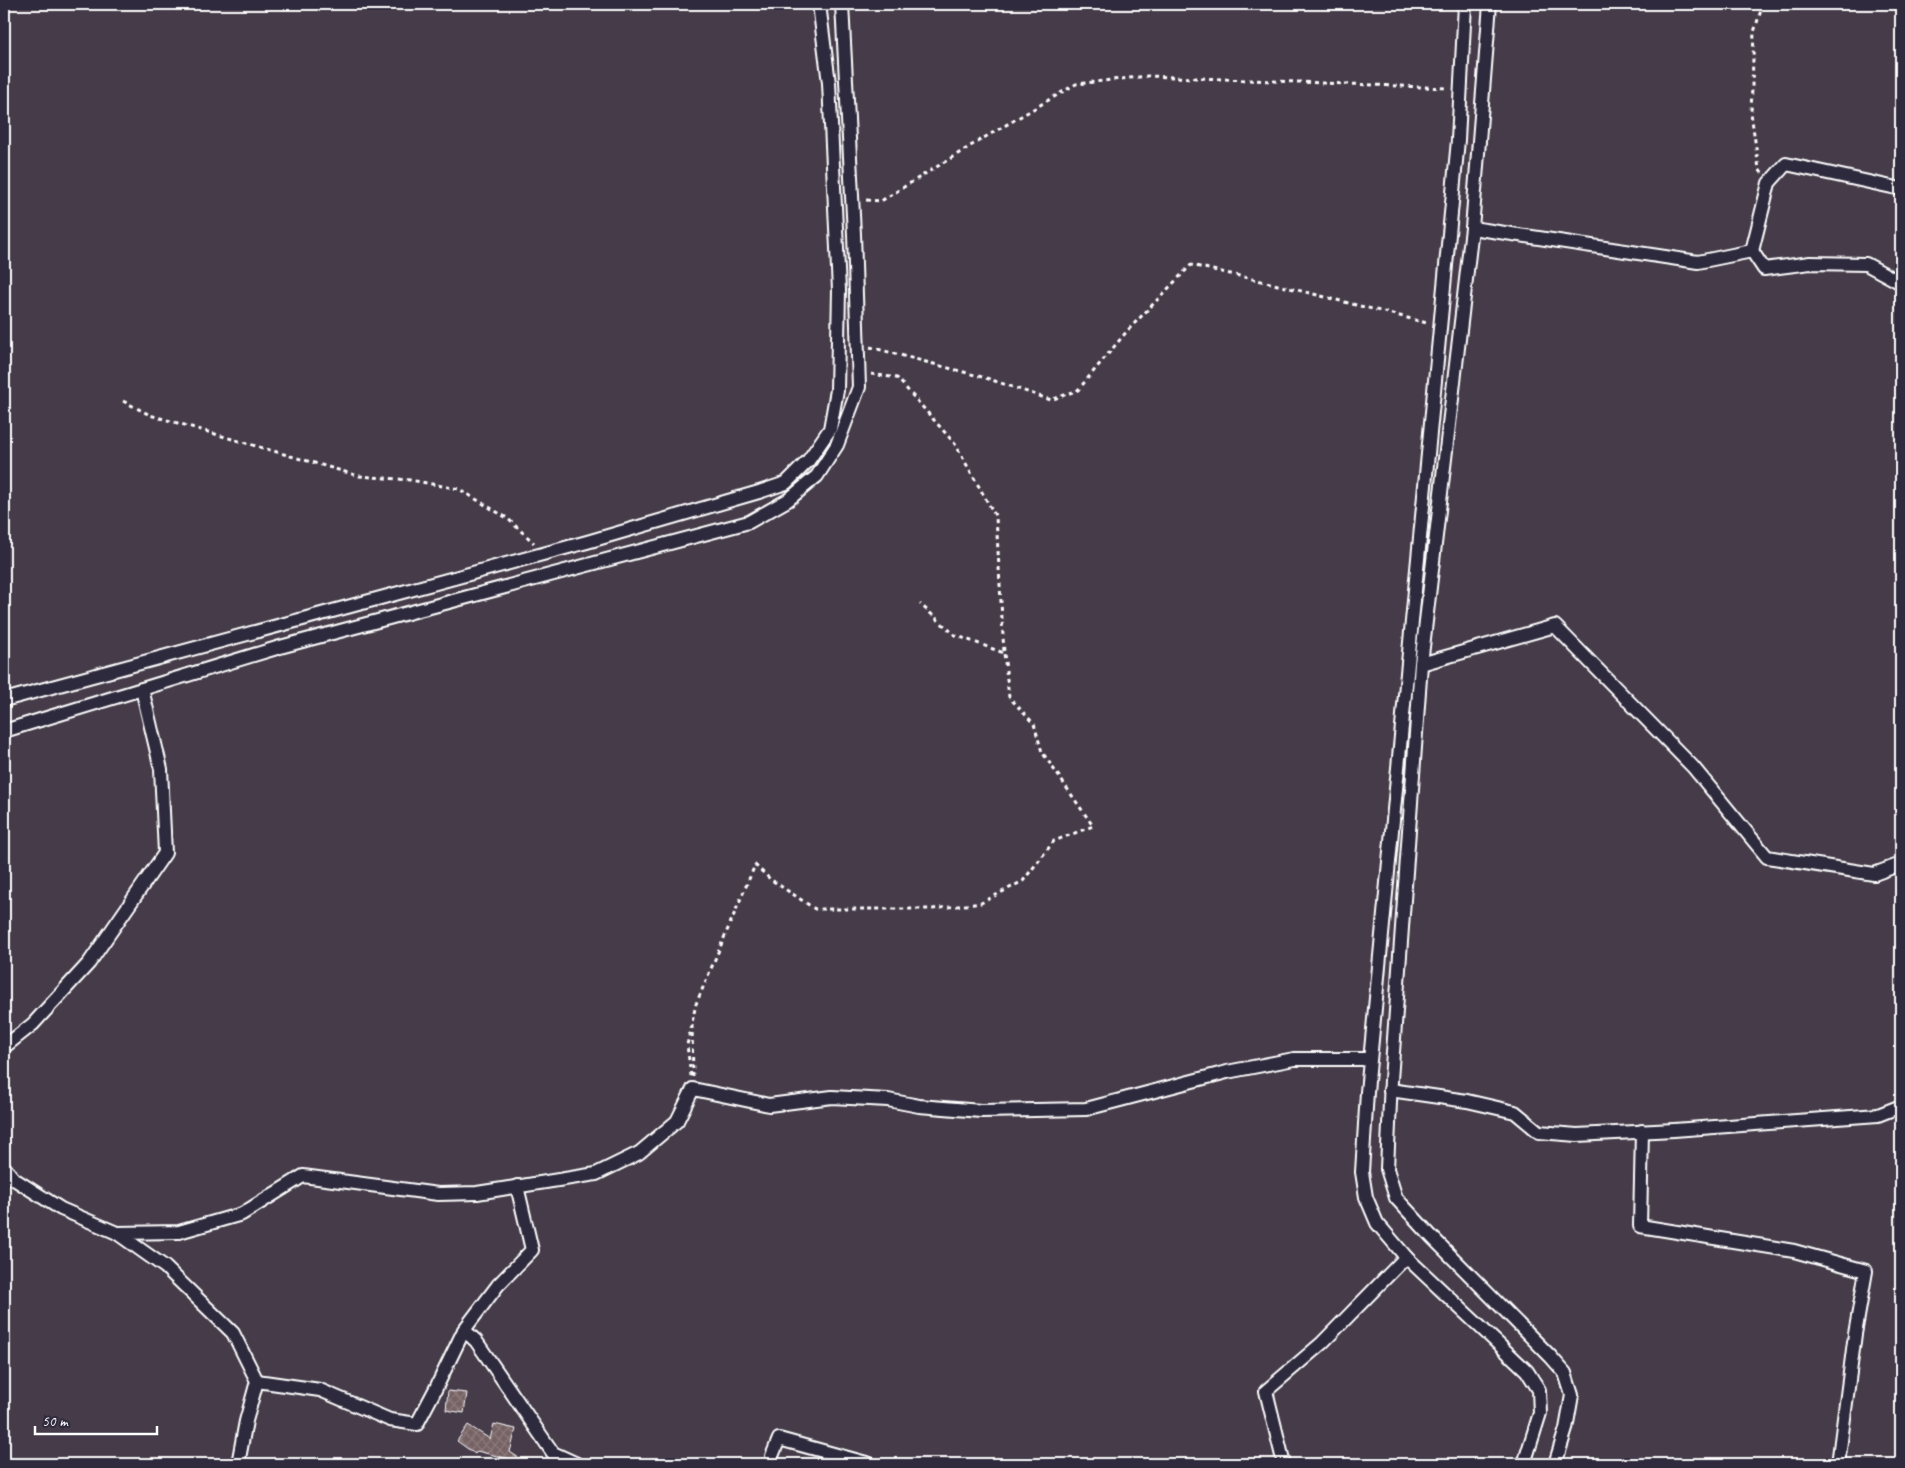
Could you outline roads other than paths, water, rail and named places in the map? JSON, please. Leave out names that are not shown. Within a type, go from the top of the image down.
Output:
[{"type":"street","points":[[4,700],[546,553],[786,483],[808,461],[830,429],[838,390],[839,290],[829,83],[819,4]]},
{"type":"street","points":[[4,731],[280,647],[749,522],[788,500],[817,476],[836,445],[858,387],[852,198],[842,4]]},
{"type":"street","points":[[1465,4],[1458,140],[1370,1059],[1362,1172],[1366,1197],[1377,1224],[1406,1257],[1527,1371],[1539,1390],[1540,1413],[1524,1464]]},
{"type":"street","points":[[1490,4],[1472,228],[1421,664],[1390,1090],[1387,1169],[1396,1198],[1565,1373],[1572,1395],[1566,1429],[1555,1464]]},
{"type":"street","points":[[1901,189],[1786,164],[1768,182],[1752,251],[1764,269],[1810,263],[1866,264],[1901,284]]},
{"type":"street","points":[[1472,228],[1698,262],[1752,251]]},
{"type":"street","points":[[1421,664],[1555,626],[1692,767],[1767,857],[1874,874],[1901,864]]},
{"type":"street","points":[[4,1047],[33,1024],[90,963],[165,853],[160,769],[142,689]]},
{"type":"street","points":[[116,1233],[179,1232],[242,1214],[303,1176],[438,1194],[478,1193],[596,1174],[639,1153],[677,1121],[693,1088],[769,1105],[832,1097],[888,1100],[919,1106],[981,1111],[1086,1109],[1227,1072],[1294,1059],[1370,1059]]},
{"type":"street","points":[[1390,1090],[1467,1102],[1515,1112],[1539,1132],[1577,1134],[1642,1132],[1878,1115],[1901,1106]]},
{"type":"street","points":[[1642,1132],[1640,1226],[1794,1252],[1866,1271],[1855,1334],[1838,1464]]},
{"type":"street","points":[[4,1167],[14,1179],[61,1209],[116,1233],[165,1267],[233,1333],[257,1381],[246,1421],[238,1464]]},
{"type":"street","points":[[257,1381],[320,1390],[390,1420],[416,1424],[464,1330],[498,1285],[532,1250],[517,1186]]},
{"type":"street","points":[[1284,1464],[1266,1391],[1322,1343],[1406,1257]]},
{"type":"street","points":[[464,1330],[476,1341],[553,1453],[577,1464]]},
{"type":"street","points":[[772,1456],[780,1439],[870,1464]]}]
